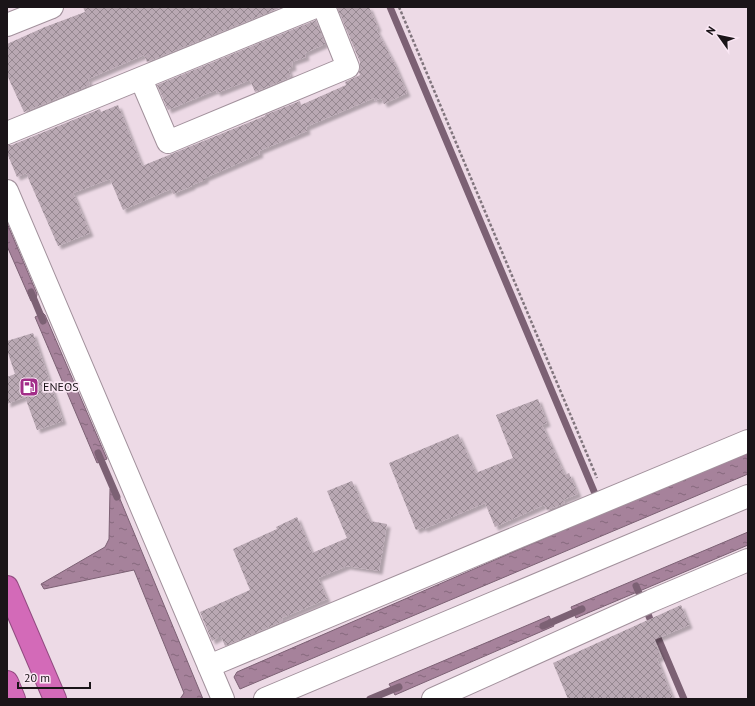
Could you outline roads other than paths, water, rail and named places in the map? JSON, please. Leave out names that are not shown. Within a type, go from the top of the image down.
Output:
[{"type":"highway","points":[[7,587],[55,699]]},
{"type":"highway","points":[[7,682],[14,699]]},
{"type":"street","points":[[7,26],[52,7]]},
{"type":"street","points":[[7,133],[315,7]]},
{"type":"street","points":[[141,79],[168,142],[348,67],[324,7]]},
{"type":"street","points":[[7,191],[223,699]]},
{"type":"street","points":[[209,666],[748,441]]},
{"type":"street","points":[[265,699],[748,496]]},
{"type":"street","points":[[433,699],[645,604],[748,560]]},
{"type":"water","points":[[7,223],[37,294],[36,299],[31,301],[7,246]]},
{"type":"water","points":[[43,313],[107,459],[97,463],[35,317]]},
{"type":"water","points":[[748,452],[748,474],[240,689],[234,677],[237,672],[603,513]]},
{"type":"water","points":[[115,487],[203,699],[180,699],[184,693],[134,570],[44,589],[41,584],[105,547],[109,539],[110,489]]},
{"type":"water","points":[[748,532],[748,545],[576,618],[571,607]]},
{"type":"water","points":[[549,616],[554,626],[395,695],[389,684]]},
{"type":"waterway","points":[[390,7],[596,496]]},
{"type":"waterway","points":[[31,292],[43,321]]},
{"type":"waterway","points":[[98,453],[117,497]]},
{"type":"waterway","points":[[636,586],[684,699]]},
{"type":"waterway","points":[[543,626],[582,609]]},
{"type":"waterway","points":[[370,699],[399,687]]},
{"type":"place","name":"ENEOS","points":[[29,387]]}]
